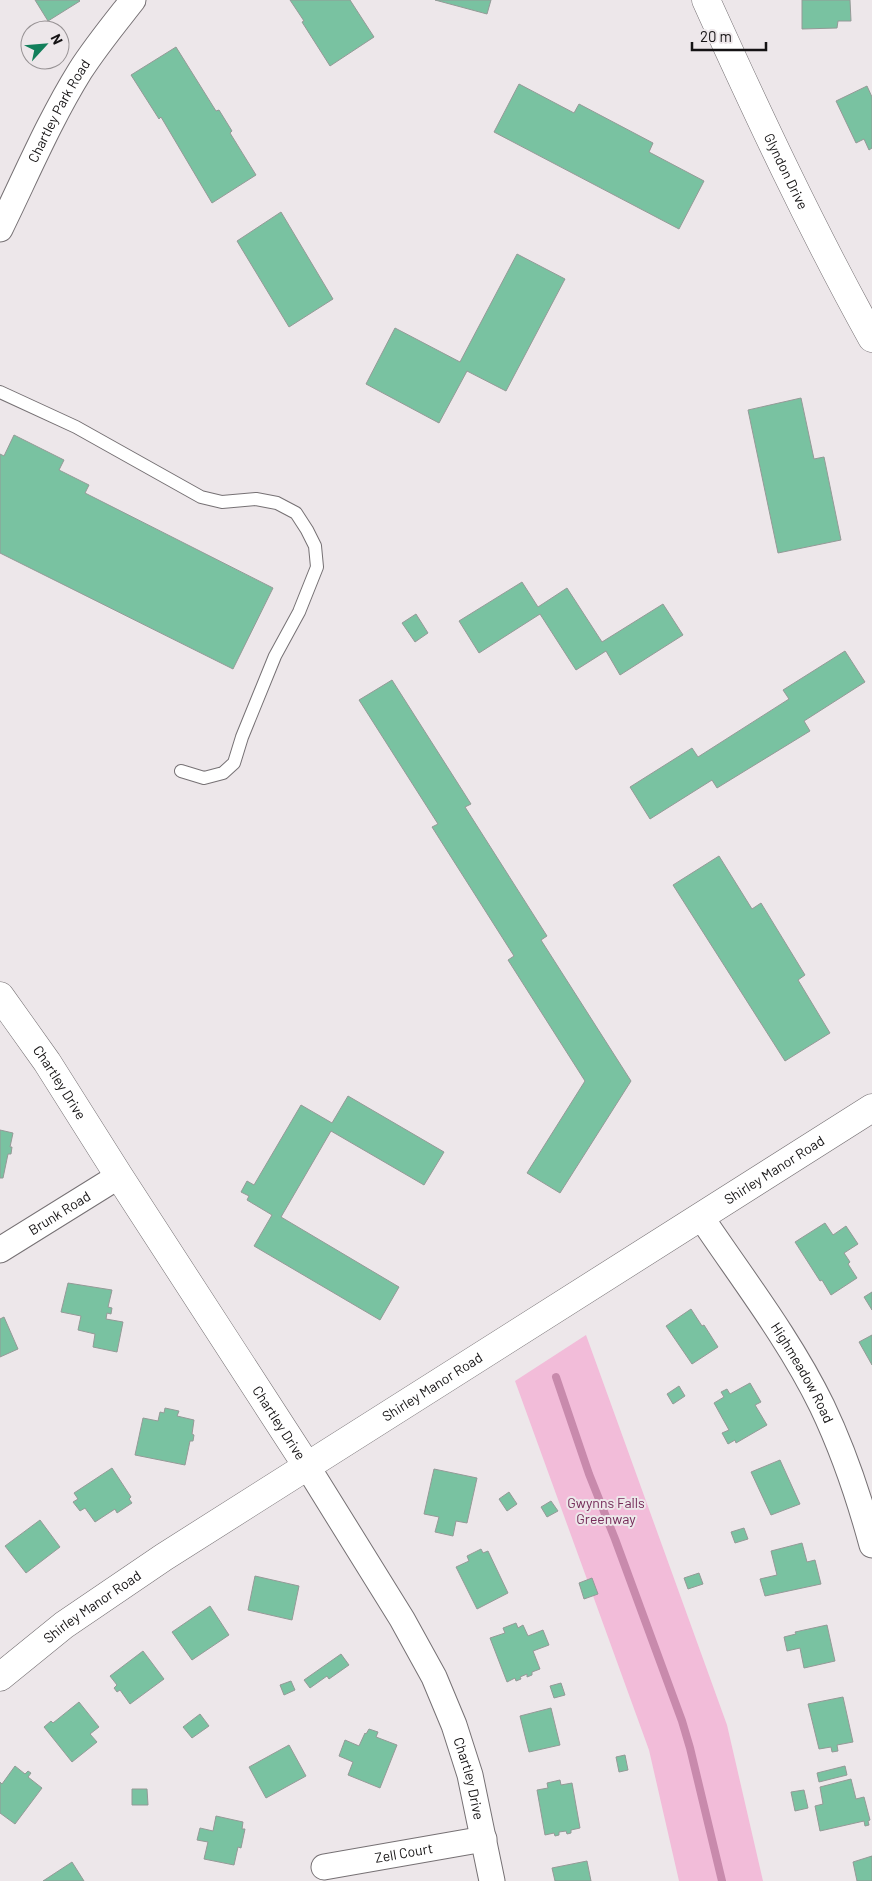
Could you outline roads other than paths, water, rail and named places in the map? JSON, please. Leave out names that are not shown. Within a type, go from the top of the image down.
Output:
[{"type":"street","name":"Chartley Park Road","points":[[0,229],[51,124],[81,70],[111,26],[133,0]]},
{"type":"street","name":"Glyndon Drive","points":[[706,0],[776,153],[834,271],[872,338]]},
{"type":"street","name":"Chartley Drive","points":[[0,996],[47,1062],[307,1466],[402,1619],[434,1677],[460,1742],[470,1775],[492,1881]]},
{"type":"street","name":"Shirley Manor Road","points":[[0,1677],[72,1620],[164,1557],[872,1108]]},
{"type":"street","name":"Brunk Road","points":[[0,1250],[119,1176]]},
{"type":"street","name":"Highmeadow Road","points":[[702,1217],[793,1355],[821,1405],[842,1450],[872,1545]]},
{"type":"street","name":"Zell Court","points":[[324,1868],[484,1839]]},
{"type":"lane","points":[[0,392],[76,427],[201,497],[222,502],[256,499],[277,503],[296,514],[315,546],[317,567],[299,612],[275,656],[242,737],[234,763],[223,773],[204,778],[181,771]]},
{"type":"waterway","points":[[556,1377],[589,1474],[682,1721],[722,1881]]},
{"type":"park label","name":"Gwynns Falls Greenway","points":[[606,1512]]}]
